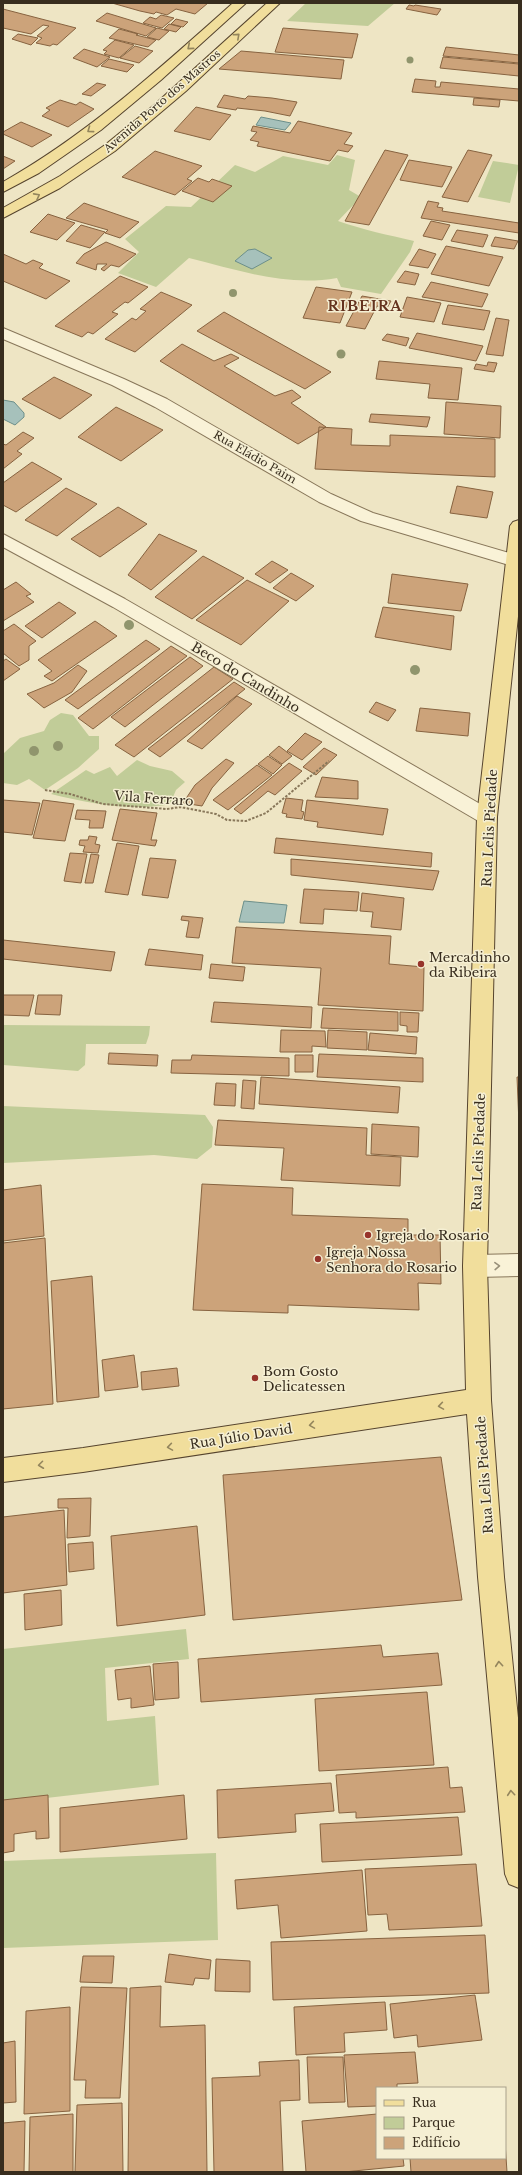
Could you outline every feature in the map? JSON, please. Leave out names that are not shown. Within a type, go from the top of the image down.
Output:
[{"type":"main road","name":"Avenida Porto dos Mastros","points":[[3,188],[34,170],[102,121],[240,3]]},
{"type":"main road","name":"Avenida Porto dos Mastros","points":[[3,214],[47,191],[79,170],[133,130],[274,3]]},
{"type":"main road","name":"Rua Lelis Piedade","points":[[519,526],[487,817],[475,1266],[480,1400],[491,1578],[519,1874]]},
{"type":"main road","name":"Rua Júlio David","points":[[3,1470],[83,1460],[480,1400]]},
{"type":"street","name":"Rua Eládio Paim","points":[[3,333],[118,382],[161,403],[325,498],[367,517],[515,561]]},
{"type":"street","name":"Beco do Candinho","points":[[3,540],[119,602],[487,817]]},
{"type":"street","points":[[475,1266],[519,1265]]},
{"type":"path","name":"Vila Ferraro","points":[[45,790],[70,794],[103,804],[167,809],[180,807],[216,814],[227,820],[246,820],[266,813],[354,740]]},
{"type":"green space","points":[[306,3],[395,3],[368,26],[287,21]]},
{"type":"green space","points":[[337,155],[355,160],[349,190],[361,197],[338,221],[367,230],[414,241],[410,252],[381,294],[341,287],[337,278],[318,280],[281,279],[244,272],[189,258],[156,287],[118,273],[139,252],[125,239],[166,206],[191,207],[235,165],[255,172],[283,156],[328,165]]},
{"type":"green space","points":[[493,161],[519,165],[510,203],[478,197]]},
{"type":"green space","points":[[61,713],[73,715],[89,736],[99,736],[99,749],[78,768],[45,790],[29,779],[17,785],[3,783],[3,754],[20,738],[44,731],[50,720]]},
{"type":"green space","points":[[137,760],[150,766],[172,771],[185,782],[176,790],[170,804],[126,807],[95,803],[51,794],[86,770],[94,774],[110,767],[117,776]]},
{"type":"green space","points":[[3,1025],[150,1026],[146,1044],[86,1044],[85,1065],[78,1071],[3,1065]]},
{"type":"green space","points":[[3,1106],[205,1115],[213,1127],[212,1147],[197,1159],[154,1155],[3,1163]]},
{"type":"green space","points":[[186,1629],[189,1659],[105,1668],[107,1721],[155,1716],[159,1785],[3,1803],[3,1649]]},
{"type":"green space","points":[[216,1853],[218,1940],[3,1948],[3,1861]]},
{"type":"water","points":[[261,117],[291,123],[285,130],[256,125]]},
{"type":"water","points":[[255,249],[272,258],[252,269],[235,261],[248,250]]},
{"type":"water","points":[[3,400],[14,402],[24,413],[24,417],[15,425],[3,419]]},
{"type":"water","points":[[244,901],[287,905],[284,923],[239,922]]},
{"type":"building","points":[[112,3],[208,3],[195,14],[176,9],[167,15],[156,12],[154,14],[140,11]]},
{"type":"building","points":[[409,5],[441,9],[437,15],[406,9]]},
{"type":"building","points":[[3,9],[76,28],[57,45],[53,44],[50,46],[36,43],[42,38],[37,36],[49,26],[43,25],[31,34],[3,28]]},
{"type":"building","points":[[107,13],[156,28],[146,36],[96,21]]},
{"type":"building","points":[[161,15],[174,18],[162,28],[143,23],[150,17],[156,19]]},
{"type":"building","points":[[176,19],[188,22],[183,27],[171,24]]},
{"type":"building","points":[[169,24],[181,27],[176,32],[164,29]]},
{"type":"building","points":[[157,28],[169,31],[159,40],[147,37]]},
{"type":"building","points":[[283,28],[358,34],[352,58],[275,52]]},
{"type":"building","points":[[119,29],[156,40],[148,47],[109,38]]},
{"type":"building","points":[[18,34],[38,38],[31,45],[12,39]]},
{"type":"building","points":[[115,40],[134,45],[119,58],[104,54],[107,51],[103,50]]},
{"type":"building","points":[[135,46],[153,51],[139,63],[120,58]]},
{"type":"building","points":[[446,47],[519,55],[519,63],[443,56]]},
{"type":"building","points":[[84,49],[110,57],[97,67],[73,58]]},
{"type":"building","points":[[241,51],[344,60],[341,79],[219,69]]},
{"type":"building","points":[[443,57],[519,64],[519,76],[440,68]]},
{"type":"building","points":[[109,59],[134,65],[127,72],[101,66]]},
{"type":"building","points":[[415,79],[436,81],[435,87],[440,87],[441,82],[519,89],[519,101],[412,92]]},
{"type":"building","points":[[97,83],[106,85],[91,96],[82,94]]},
{"type":"building","points":[[224,95],[245,99],[248,96],[297,102],[290,116],[265,111],[237,108],[236,110],[217,107]]},
{"type":"building","points":[[474,98],[500,100],[499,107],[473,105]]},
{"type":"building","points":[[60,100],[76,105],[80,102],[94,109],[68,127],[42,116],[50,110],[46,108]]},
{"type":"building","points":[[196,107],[231,115],[210,140],[174,131]]},
{"type":"building","points":[[298,121],[352,133],[344,144],[353,146],[348,152],[338,150],[330,161],[257,146],[259,142],[250,140],[257,132],[251,131],[253,126],[290,133]]},
{"type":"building","points":[[21,122],[52,135],[32,147],[3,134],[3,132]]},
{"type":"building","points":[[385,150],[408,155],[369,225],[345,221]]},
{"type":"building","points":[[468,150],[492,155],[468,202],[442,197]]},
{"type":"building","points":[[155,151],[202,166],[187,179],[192,181],[175,195],[122,177]]},
{"type":"building","points":[[3,156],[15,161],[3,169]]},
{"type":"building","points":[[409,160],[452,167],[442,187],[400,180]]},
{"type":"building","points":[[198,178],[209,182],[212,179],[232,186],[213,202],[182,191]]},
{"type":"building","points":[[428,201],[439,203],[437,207],[443,208],[442,211],[519,223],[519,233],[421,218]]},
{"type":"building","points":[[84,203],[139,222],[120,238],[105,233],[108,230],[66,218]]},
{"type":"building","points":[[48,214],[75,223],[57,240],[30,232]]},
{"type":"building","points":[[431,221],[450,225],[442,240],[423,236]]},
{"type":"building","points":[[81,225],[105,232],[90,248],[66,241]]},
{"type":"building","points":[[457,230],[488,235],[483,247],[451,241]]},
{"type":"building","points":[[495,237],[518,241],[514,249],[491,246]]},
{"type":"building","points":[[106,242],[136,254],[119,267],[111,265],[104,271],[101,269],[107,264],[97,264],[96,270],[76,263],[84,254]]},
{"type":"building","points":[[446,246],[503,257],[489,286],[431,274]]},
{"type":"building","points":[[419,249],[436,254],[428,268],[409,265]]},
{"type":"building","points":[[3,254],[26,264],[33,260],[43,264],[39,268],[70,281],[46,299],[3,281]]},
{"type":"building","points":[[405,271],[419,274],[415,285],[397,282]]},
{"type":"building","points":[[120,276],[148,287],[128,303],[125,302],[112,312],[118,314],[93,334],[88,332],[82,337],[55,326]]},
{"type":"building","points":[[431,282],[488,294],[482,307],[422,297]]},
{"type":"building","points":[[316,287],[352,292],[340,323],[303,318]]},
{"type":"building","points":[[161,292],[192,305],[135,352],[105,339],[132,318],[136,320],[146,311],[140,309]]},
{"type":"building","points":[[362,296],[391,301],[387,308],[377,306],[365,329],[346,326]]},
{"type":"building","points":[[407,297],[441,303],[434,322],[400,317]]},
{"type":"building","points":[[448,305],[490,311],[484,330],[442,324]]},
{"type":"building","points":[[224,312],[331,372],[305,389],[197,331]]},
{"type":"building","points":[[496,318],[509,320],[503,356],[486,354]]},
{"type":"building","points":[[417,333],[483,346],[476,361],[409,348]]},
{"type":"building","points":[[387,334],[409,338],[406,346],[382,340]]},
{"type":"building","points":[[182,344],[214,361],[231,354],[239,358],[224,366],[275,396],[292,390],[301,397],[291,403],[326,427],[298,444],[160,361]]},
{"type":"building","points":[[379,361],[462,368],[458,400],[428,398],[430,384],[376,379]]},
{"type":"building","points":[[488,362],[497,363],[494,372],[474,369],[476,364],[487,366]]},
{"type":"building","points":[[54,377],[92,395],[60,419],[22,399]]},
{"type":"building","points":[[446,402],[501,406],[500,438],[444,434]]},
{"type":"building","points":[[116,407],[163,430],[121,461],[78,437]]},
{"type":"building","points":[[371,414],[430,417],[427,427],[369,422]]},
{"type":"building","points":[[319,427],[352,429],[351,445],[390,446],[390,435],[495,439],[495,477],[315,469]]},
{"type":"building","points":[[23,432],[34,438],[17,451],[22,454],[3,469],[3,444],[6,445]]},
{"type":"building","points":[[32,462],[62,479],[16,512],[3,505],[3,483]]},
{"type":"building","points":[[457,486],[493,492],[487,518],[450,513]]},
{"type":"building","points":[[66,488],[97,504],[57,536],[25,520]]},
{"type":"building","points":[[118,507],[147,524],[100,557],[71,539]]},
{"type":"building","points":[[159,534],[197,551],[151,590],[128,575]]},
{"type":"building","points":[[203,556],[244,578],[192,619],[155,597]]},
{"type":"building","points":[[272,561],[288,570],[270,583],[255,574]]},
{"type":"building","points":[[291,573],[314,586],[296,601],[273,588]]},
{"type":"building","points":[[392,574],[468,584],[461,611],[388,603]]},
{"type":"building","points":[[247,580],[289,601],[241,645],[196,620]]},
{"type":"building","points":[[16,582],[31,594],[26,596],[34,602],[3,621],[3,590]]},
{"type":"building","points":[[59,602],[76,613],[42,638],[25,626]]},
{"type":"building","points":[[383,607],[454,616],[451,650],[375,637]]},
{"type":"building","points":[[95,621],[117,636],[52,681],[44,676],[52,671],[38,660]]},
{"type":"building","points":[[14,624],[36,641],[29,646],[29,660],[19,666],[3,653],[3,631]]},
{"type":"building","points":[[146,640],[160,649],[78,709],[65,700]]},
{"type":"building","points":[[171,646],[187,656],[93,729],[78,718]]},
{"type":"building","points":[[190,657],[203,666],[125,727],[111,717]]},
{"type":"building","points":[[6,659],[20,669],[3,681],[3,661]]},
{"type":"building","points":[[78,665],[87,671],[72,692],[44,708],[27,694],[54,683]]},
{"type":"building","points":[[214,667],[233,679],[134,757],[115,745]]},
{"type":"building","points":[[234,682],[245,689],[160,757],[148,749]]},
{"type":"building","points":[[237,696],[252,704],[202,749],[187,741]]},
{"type":"building","points":[[376,702],[396,710],[388,721],[369,712]]},
{"type":"building","points":[[420,708],[470,713],[468,736],[416,731]]},
{"type":"building","points":[[305,733],[322,742],[302,760],[287,751]]},
{"type":"building","points":[[279,746],[292,756],[282,764],[269,755]]},
{"type":"building","points":[[324,748],[337,755],[316,775],[303,767]]},
{"type":"building","points":[[268,756],[282,765],[273,774],[258,764]]},
{"type":"building","points":[[226,759],[234,763],[212,788],[202,806],[183,803],[195,785]]},
{"type":"building","points":[[289,763],[302,771],[275,795],[268,791],[241,814],[234,809]]},
{"type":"building","points":[[257,765],[272,775],[228,810],[213,800]]},
{"type":"building","points":[[322,777],[358,781],[358,799],[315,797]]},
{"type":"building","points":[[286,798],[303,800],[301,811],[304,812],[302,819],[286,817],[287,814],[282,813]]},
{"type":"building","points":[[3,800],[40,803],[32,835],[3,832]]},
{"type":"building","points":[[43,800],[74,804],[65,841],[33,838]]},
{"type":"building","points":[[307,800],[388,809],[383,835],[317,827],[318,822],[304,820]]},
{"type":"building","points":[[120,809],[157,813],[151,840],[157,840],[155,846],[112,840]]},
{"type":"building","points":[[77,810],[106,811],[103,828],[89,828],[90,820],[75,819]]},
{"type":"building","points":[[89,836],[97,837],[95,844],[100,845],[98,853],[83,852],[85,846],[79,845],[80,840],[88,840]]},
{"type":"building","points":[[276,838],[432,853],[431,867],[274,853]]},
{"type":"building","points":[[117,843],[139,846],[128,895],[105,892]]},
{"type":"building","points":[[70,853],[87,854],[81,883],[64,881]]},
{"type":"building","points":[[91,854],[99,855],[93,883],[85,883]]},
{"type":"building","points":[[150,858],[176,860],[168,898],[142,895]]},
{"type":"building","points":[[291,859],[439,871],[433,890],[291,875]]},
{"type":"building","points":[[304,889],[359,892],[357,911],[324,909],[323,924],[300,923]]},
{"type":"building","points":[[362,893],[404,898],[401,930],[371,927],[373,912],[360,911]]},
{"type":"building","points":[[182,916],[203,918],[199,938],[186,937],[189,921],[181,920]]},
{"type":"building","points":[[236,927],[391,936],[389,964],[424,967],[423,1011],[318,1005],[321,968],[232,963]]},
{"type":"building","points":[[3,940],[115,952],[111,971],[3,959]]},
{"type":"building","points":[[149,949],[203,955],[201,970],[145,965]]},
{"type":"building","points":[[211,964],[245,967],[243,981],[209,978]]},
{"type":"building","points":[[3,995],[34,995],[29,1016],[3,1015]]},
{"type":"building","points":[[38,995],[62,995],[60,1015],[35,1014]]},
{"type":"building","points":[[214,1002],[312,1007],[311,1028],[211,1022]]},
{"type":"building","points":[[323,1008],[398,1012],[398,1031],[321,1028]]},
{"type":"building","points":[[400,1012],[419,1013],[418,1032],[407,1032],[407,1026],[400,1025]]},
{"type":"building","points":[[281,1030],[325,1031],[326,1047],[312,1046],[312,1052],[280,1052]]},
{"type":"building","points":[[328,1030],[367,1032],[367,1050],[327,1048]]},
{"type":"building","points":[[370,1033],[417,1037],[416,1054],[368,1050]]},
{"type":"building","points":[[109,1053],[158,1055],[157,1066],[108,1064]]},
{"type":"building","points":[[319,1054],[423,1058],[423,1082],[317,1077]]},
{"type":"building","points":[[192,1055],[289,1058],[289,1076],[171,1073],[172,1060],[191,1060]]},
{"type":"building","points":[[295,1055],[313,1055],[313,1072],[295,1072]]},
{"type":"building","points":[[261,1077],[400,1087],[398,1113],[259,1104]]},
{"type":"building","points":[[517,1077],[519,1077],[519,1124]]},
{"type":"building","points":[[243,1080],[256,1081],[254,1109],[241,1108]]},
{"type":"building","points":[[216,1083],[236,1084],[235,1106],[214,1105]]},
{"type":"building","points":[[218,1120],[367,1128],[366,1155],[401,1157],[400,1186],[281,1180],[284,1148],[215,1145]]},
{"type":"building","points":[[372,1124],[419,1127],[418,1157],[371,1154]]},
{"type":"building","name":"Igreja Nossa Senhora do Rosario","points":[[202,1184],[293,1188],[292,1215],[408,1219],[408,1235],[440,1235],[441,1284],[418,1283],[419,1310],[288,1305],[288,1313],[193,1310]]},
{"type":"building","points":[[41,1185],[44,1236],[3,1241],[3,1190]]},
{"type":"building","points":[[45,1238],[53,1404],[3,1409],[3,1243]]},
{"type":"building","points":[[92,1276],[99,1397],[57,1402],[51,1281]]},
{"type":"building","points":[[134,1355],[138,1387],[105,1391],[102,1360]]},
{"type":"building","points":[[177,1368],[179,1386],[142,1390],[141,1372]]},
{"type":"building","points":[[441,1457],[462,1600],[233,1620],[223,1475]]},
{"type":"building","points":[[91,1498],[90,1536],[67,1538],[68,1508],[58,1508],[58,1499]]},
{"type":"building","points":[[64,1510],[67,1585],[3,1593],[3,1517]]},
{"type":"building","points":[[197,1526],[205,1615],[117,1626],[111,1536]]},
{"type":"building","points":[[93,1542],[94,1569],[69,1572],[68,1544]]},
{"type":"building","points":[[61,1590],[62,1625],[25,1630],[24,1594]]},
{"type":"building","points":[[381,1645],[383,1657],[438,1653],[442,1685],[201,1702],[198,1659]]},
{"type":"building","points":[[178,1662],[179,1698],[155,1700],[153,1664]]},
{"type":"building","points":[[150,1666],[154,1705],[131,1708],[131,1698],[118,1700],[115,1670]]},
{"type":"building","points":[[427,1692],[434,1765],[319,1771],[315,1699]]},
{"type":"building","points":[[448,1767],[450,1788],[462,1787],[465,1812],[356,1818],[356,1812],[339,1813],[336,1775]]},
{"type":"building","points":[[331,1783],[334,1811],[295,1814],[296,1832],[218,1838],[217,1790]]},
{"type":"building","points":[[48,1795],[49,1838],[36,1839],[36,1831],[14,1834],[14,1851],[3,1853],[3,1800]]},
{"type":"building","points":[[184,1795],[187,1839],[60,1852],[60,1808]]},
{"type":"building","points":[[458,1817],[462,1855],[322,1862],[320,1824]]},
{"type":"building","points":[[476,1864],[482,1926],[389,1930],[387,1914],[368,1915],[365,1869]]},
{"type":"building","points":[[362,1870],[367,1931],[281,1938],[278,1905],[237,1909],[235,1880]]},
{"type":"building","points":[[485,1935],[489,1993],[273,2000],[271,1942]]},
{"type":"building","points":[[169,1954],[211,1960],[209,1979],[195,1978],[193,1985],[165,1982]]},
{"type":"building","points":[[83,1956],[114,1956],[112,1983],[80,1982]]},
{"type":"building","points":[[216,1959],[250,1961],[250,1992],[215,1991]]},
{"type":"building","points":[[161,1986],[160,2027],[205,2025],[207,2172],[128,2172],[130,1988]]},
{"type":"building","points":[[81,1987],[127,1988],[120,2098],[85,2098],[86,2080],[74,2080]]},
{"type":"building","points":[[475,1995],[482,2040],[418,2047],[417,2035],[394,2038],[390,2004]]},
{"type":"building","points":[[385,2002],[387,2030],[344,2033],[345,2052],[296,2055],[294,2007]]},
{"type":"building","points":[[70,2007],[70,2111],[24,2114],[26,2011]]},
{"type":"building","points":[[15,2041],[16,2102],[3,2103],[3,2043]]},
{"type":"building","points":[[415,2052],[418,2083],[397,2084],[397,2087],[376,2087],[376,2106],[348,2107],[344,2055]]},
{"type":"building","points":[[307,2057],[343,2057],[345,2102],[309,2103]]},
{"type":"building","points":[[299,2060],[300,2100],[280,2101],[283,2172],[214,2172],[212,2078],[260,2076],[259,2062]]},
{"type":"building","points":[[122,2103],[123,2172],[75,2172],[77,2105]]},
{"type":"building","points":[[73,2114],[73,2172],[29,2172],[30,2117]]},
{"type":"building","points":[[376,2114],[376,2159],[403,2159],[404,2166],[344,2172],[306,2172],[302,2121]]},
{"type":"building","points":[[25,2121],[24,2172],[3,2172],[3,2123]]},
{"type":"building","points":[[506,2157],[507,2172],[411,2172],[410,2159],[506,2159]]},
{"type":"place","name":"Mercadinho da Ribeira","points":[[421,964]]},
{"type":"place","name":"Igreja do Rosario","points":[[368,1235]]},
{"type":"place","name":"Igreja Nossa Senhora do Rosario","points":[[318,1259]]},
{"type":"place","name":"Bom Gosto Delicatessen","points":[[255,1378]]},
{"type":"district","name":"RIBEIRA","points":[[365,306]]}]
